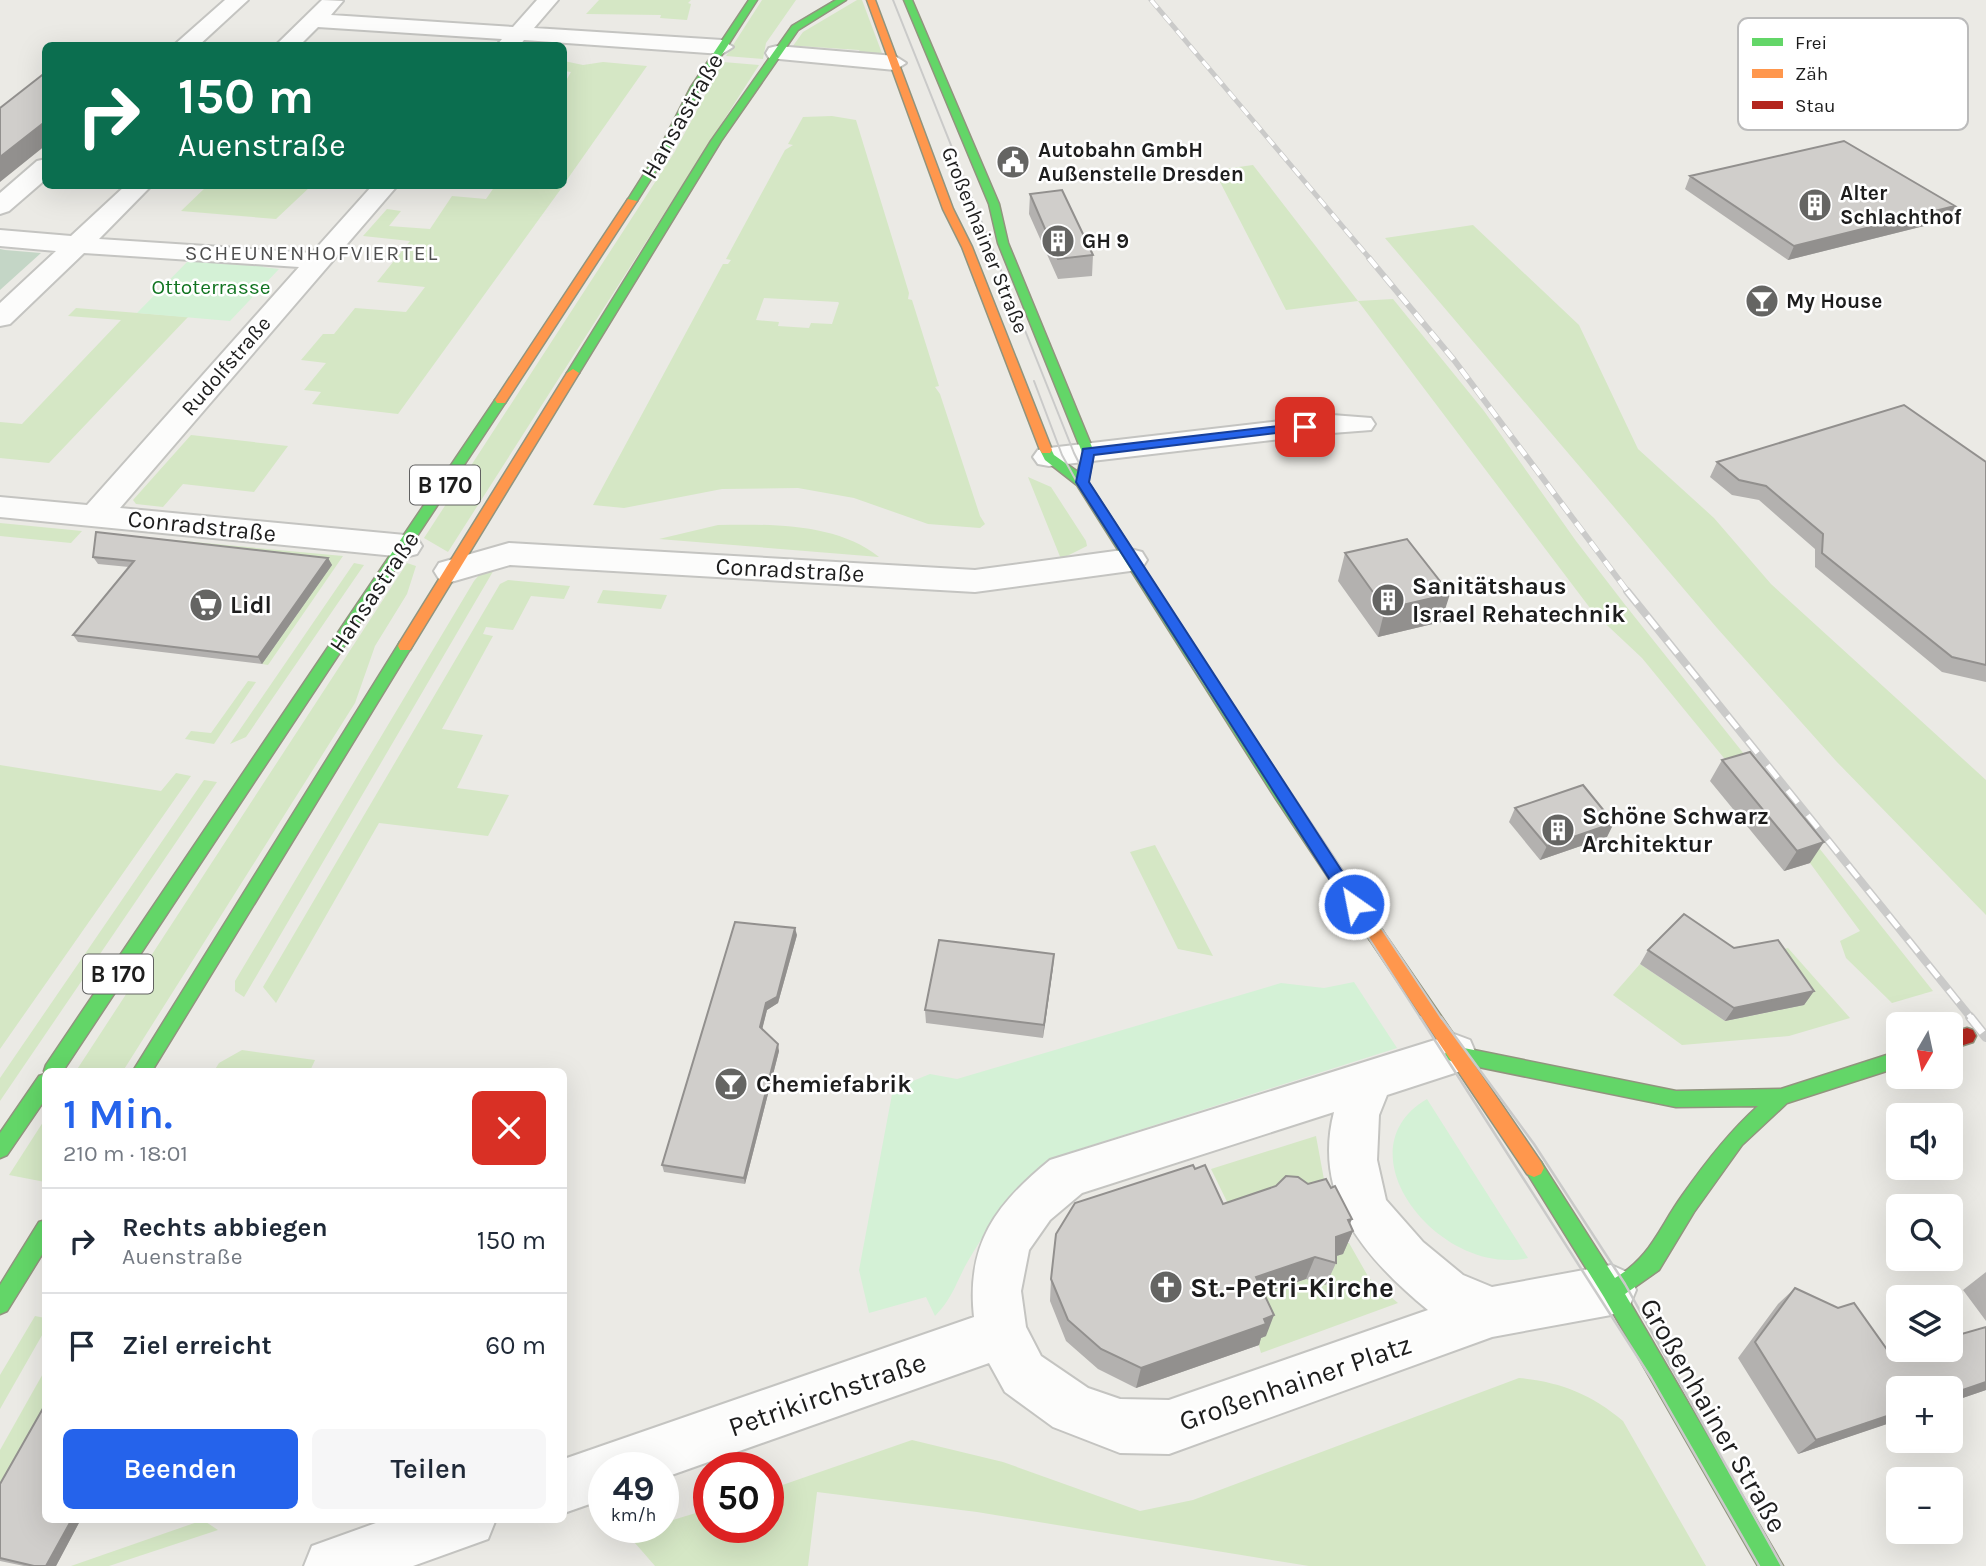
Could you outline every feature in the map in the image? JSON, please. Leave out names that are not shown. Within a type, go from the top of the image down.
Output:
[{"type":"main road","name":"Hansastraße","points":[[55,1068],[412,549],[663,152],[713,47],[753,0]]},
{"type":"main road","name":"Hansastraße","points":[[144,1068],[446,568],[716,141],[795,28],[842,0]]},
{"type":"main road","name":"Großenhainer Straße","points":[[871,0],[948,209],[967,247],[1049,457]]},
{"type":"main road","name":"Großenhainer Straße","points":[[908,0],[994,204],[1003,243],[1085,467],[1130,560],[1454,1054]]},
{"type":"main road","points":[[795,28],[797,12],[802,6]]},
{"type":"main road","points":[[1454,1054],[1540,1177],[1611,1290]]},
{"type":"main road","name":"Großenhainer Platz","points":[[1454,1054],[1676,1099],[1782,1097]]},
{"type":"main road","points":[[1782,1097],[1886,1063]]},
{"type":"main road","points":[[0,1149],[42,1088]]},
{"type":"main road","name":"Großenhainer Platz","points":[[1611,1290],[1625,1284],[1652,1263],[1687,1205],[1735,1139],[1782,1097]]},
{"type":"main road","points":[[0,1304],[42,1236]]},
{"type":"main road","name":"Großenhainer Straße","points":[[1611,1290],[1771,1566]]},
{"type":"street","points":[[189,42],[238,0]]},
{"type":"street","points":[[290,42],[334,0]]},
{"type":"street","points":[[513,39],[548,0]]},
{"type":"street","points":[[314,20],[513,39],[713,47]]},
{"type":"street","points":[[777,53],[895,63]]},
{"type":"street","points":[[0,206],[42,169]]},
{"type":"street","points":[[0,318],[136,189]]},
{"type":"street","name":"Rudolfstraße","points":[[96,515],[382,189]]},
{"type":"street","points":[[0,239],[318,261]]},
{"type":"street","points":[[1049,457],[1085,467],[1332,424],[1360,424]]},
{"type":"street","name":"Conradstraße","points":[[0,507],[412,549]]},
{"type":"street","name":"Conradstraße","points":[[446,568],[509,554],[975,581],[1130,560]]},
{"type":"street","name":"Großenhainer Platz","points":[[1454,1054],[1067,1176],[1033,1204],[1006,1241],[996,1291],[1001,1333],[1023,1374],[1072,1409],[1119,1426],[1169,1427],[1492,1312],[1611,1290]]},
{"type":"street","points":[[1369,1082],[1356,1115],[1353,1160],[1357,1187],[1367,1214],[1406,1259],[1445,1292],[1492,1312]]},
{"type":"street","name":"Petrikirchstraße","points":[[660,1452],[1001,1333]]},
{"type":"street","points":[[567,1485],[588,1478]]},
{"type":"street","points":[[332,1566],[456,1523]]},
{"type":"green space","points":[[599,0],[691,0],[688,3],[691,4],[687,20],[660,18],[661,15],[586,14]]},
{"type":"green space","points":[[762,0],[796,0],[766,43],[763,59],[726,56]]},
{"type":"green space","points":[[857,0],[862,0],[883,56],[863,56],[859,50],[799,46],[795,51],[790,50],[803,32]]},
{"type":"green space","points":[[567,62],[583,65],[603,62],[647,66],[567,180],[567,79],[571,72],[567,71]]},
{"type":"green space","points":[[723,62],[759,65],[448,552],[424,538],[674,153]]},
{"type":"green space","points":[[832,116],[856,120],[909,293],[908,299],[912,300],[939,386],[935,387],[940,394],[980,516],[985,524],[980,528],[928,524],[854,498],[798,488],[722,489],[624,508],[593,505],[723,264],[728,264],[731,260],[726,259],[785,150],[793,145],[788,144],[803,117]],"holes":[[[764,298],[838,302],[832,324],[811,323],[809,328],[778,326],[779,322],[756,320]]]},
{"type":"green space","points":[[1253,165],[1358,301],[1286,310],[1218,178],[1210,171]]},
{"type":"green space","points":[[204,189],[308,189],[276,219],[181,211]]},
{"type":"green space","points":[[493,189],[561,189],[398,414],[312,404],[321,392],[304,390],[326,363],[301,360],[323,334],[334,334],[355,308],[406,312],[425,287],[377,282],[410,241],[363,236],[387,209],[401,211],[389,226],[430,229],[452,196],[486,199]]},
{"type":"green space","points":[[1473,225],[1579,325],[1638,449],[1714,518],[1771,584],[1986,780],[1986,915],[1836,761],[1717,628],[1385,238]]},
{"type":"green space","points":[[0,249],[5,250],[41,253],[0,290]]},
{"type":"green space","name":"Ottoterrasse","points":[[209,256],[259,260],[263,267],[279,269],[230,321],[137,313],[188,261]]},
{"type":"green space","points":[[1393,299],[1484,411],[1576,541],[1626,606],[1933,991],[1892,1003],[1846,958],[1840,941],[1860,931],[1810,863],[1642,658],[1593,612],[1358,301]]},
{"type":"green space","points":[[76,308],[188,317],[49,463],[0,458],[0,422],[22,424],[121,320],[68,316]]},
{"type":"green space","points":[[191,435],[288,446],[254,492],[183,484],[163,507],[136,504],[133,500]]},
{"type":"green space","points":[[1028,477],[1051,487],[1087,546],[1061,559]]},
{"type":"green space","points":[[0,523],[82,531],[71,543],[0,536]]},
{"type":"green space","points":[[718,525],[780,526],[823,532],[862,546],[879,557],[659,539]]},
{"type":"green space","points":[[130,536],[343,556],[268,665],[262,664]]},
{"type":"green space","points":[[354,563],[364,565],[246,737],[230,744]]},
{"type":"green space","points":[[407,563],[416,566],[407,594],[375,646],[355,703],[125,1068],[78,1068]]},
{"type":"green space","points":[[495,568],[244,997],[235,991],[235,981],[474,581],[480,574]]},
{"type":"green space","points":[[508,580],[570,586],[564,599],[531,596],[513,630],[486,627],[483,634],[493,636],[442,729],[483,735],[457,788],[509,795],[488,836],[379,823],[276,1003],[263,987],[500,584]]},
{"type":"green space","points":[[603,590],[667,595],[661,609],[597,603]]},
{"type":"green space","points":[[248,681],[256,682],[214,744],[185,739],[191,731],[211,733]]},
{"type":"green space","points":[[0,765],[161,791],[176,773],[191,776],[0,1049]]},
{"type":"green space","points":[[204,780],[217,782],[0,1101],[0,1078]]},
{"type":"green space","points":[[1155,845],[1213,956],[1178,949],[1130,852]]},
{"type":"green space","points":[[1788,948],[1850,1018],[1789,1036],[1682,1045],[1613,995],[1640,964],[1725,1021],[1803,1005],[1769,953]]},
{"type":"green space","points":[[1354,982],[1397,1048],[1067,1153],[1036,1175],[1010,1200],[988,1229],[950,1296],[935,1316],[926,1297],[869,1313],[859,1270],[893,1089],[930,1074],[957,1079],[1281,983],[1324,988]]},
{"type":"green space","points":[[242,1050],[315,1060],[311,1068],[216,1068],[219,1063]]},
{"type":"green space","points":[[1427,1099],[1528,1258],[1495,1259],[1463,1249],[1434,1230],[1411,1206],[1397,1177],[1393,1149],[1402,1122]]},
{"type":"green space","points":[[42,1124],[42,1181],[9,1175]]},
{"type":"green space","points":[[1316,1136],[1325,1185],[1236,1220],[1211,1169]]},
{"type":"green space","points":[[1342,1242],[1349,1243],[1369,1278],[1398,1303],[1261,1353],[1246,1299],[1306,1279]]},
{"type":"green space","points":[[35,1316],[42,1317],[42,1335],[0,1409],[0,1375]]},
{"type":"green space","points":[[42,1375],[42,1426],[0,1503],[0,1450]]},
{"type":"green space","points":[[1519,1378],[1574,1391],[1599,1403],[1623,1421],[1706,1566],[1309,1566],[977,1512],[817,1492],[808,1566],[655,1566],[635,1543],[679,1543],[679,1518],[693,1514],[693,1543],[784,1543],[784,1484],[912,1440],[1003,1462],[1140,1511],[1193,1500]]},
{"type":"green space","points":[[194,1523],[208,1523],[218,1530],[109,1566],[71,1566]]},
{"type":"building","points":[[42,75],[42,124],[0,157],[0,108]]},
{"type":"building","name":"Alter Schlachthof","points":[[1844,141],[1955,206],[1794,246],[1690,176]]},
{"type":"building","points":[[1062,190],[1093,255],[1058,259],[1030,194]]},
{"type":"building","points":[[1904,405],[1986,462],[1986,665],[1952,657],[1822,553],[1823,534],[1766,486],[1739,480],[1717,462]]},
{"type":"building","name":"Lidl","points":[[96,532],[328,558],[258,657],[73,635],[134,561],[93,557]]},
{"type":"building","points":[[1407,539],[1450,594],[1385,609],[1345,553]]},
{"type":"building","points":[[1750,752],[1824,842],[1797,851],[1722,760]]},
{"type":"building","points":[[1583,785],[1614,823],[1547,846],[1515,808]]},
{"type":"building","points":[[1684,914],[1734,948],[1778,940],[1814,991],[1734,1008],[1648,950]]},
{"type":"building","name":"Chemiefabrik","points":[[735,922],[795,928],[777,997],[766,1003],[760,1027],[778,1044],[744,1178],[662,1165]]},
{"type":"building","points":[[939,940],[1054,954],[1044,1025],[925,1010]]},
{"type":"building","name":"St.-Petri-Kirche","points":[[1193,1165],[1195,1169],[1205,1165],[1223,1204],[1276,1186],[1286,1176],[1298,1177],[1308,1184],[1326,1179],[1331,1188],[1335,1186],[1352,1219],[1348,1220],[1353,1231],[1336,1237],[1336,1263],[1315,1257],[1256,1277],[1274,1315],[1264,1319],[1266,1324],[1141,1368],[1101,1349],[1068,1320],[1051,1279],[1056,1234],[1075,1203]]},
{"type":"building","points":[[1795,1288],[1838,1308],[1854,1303],[1886,1348],[1886,1362],[1963,1362],[1963,1334],[1986,1327],[1986,1382],[1963,1390],[1963,1376],[1886,1376],[1886,1416],[1816,1440],[1755,1342]]},
{"type":"building","points":[[42,1410],[42,1523],[70,1523],[46,1566],[0,1558],[0,1484]]},
{"type":"tram line","points":[[893,0],[1074,453],[1102,509],[1442,1019]]},
{"type":"tram line","points":[[1034,381],[1062,455],[1078,484]]},
{"type":"tram line","points":[[1190,661],[1421,1019]]},
{"type":"tram line","points":[[1420,1017],[1651,1378],[1759,1566]]},
{"type":"tram line","points":[[1441,1017],[1534,1144],[1625,1284],[1782,1566]]},
{"type":"railway","points":[[1151,0],[1371,260]]},
{"type":"railway","points":[[1369,258],[1454,360],[1628,592]]},
{"type":"railway","points":[[1627,591],[1972,1019]]},
{"type":"railway","points":[[1970,1017],[1986,1037]]},
{"type":"traffic: fast","points":[[632,201],[663,152],[696,87],[753,0]]},
{"type":"traffic: fast","points":[[573,373],[716,141],[795,28],[842,0]]},
{"type":"traffic: fast","points":[[908,0],[994,204],[1003,243],[1088,452],[1082,482]]},
{"type":"traffic: fast","points":[[55,1068],[501,400]]},
{"type":"traffic: fast","points":[[1046,450],[1049,457],[1082,482],[1282,795],[1376,935]]},
{"type":"traffic: fast","points":[[144,1068],[405,646]]},
{"type":"traffic: fast","points":[[1454,1054],[1676,1099],[1781,1097],[1886,1063]]},
{"type":"traffic: fast","points":[[0,1149],[42,1088]]},
{"type":"traffic: fast","points":[[1611,1290],[1625,1284],[1652,1263],[1687,1205],[1735,1139],[1781,1097]]},
{"type":"traffic: fast","points":[[1534,1168],[1611,1290],[1771,1566]]},
{"type":"traffic: fast","points":[[0,1304],[42,1236]]},
{"type":"traffic: slow","points":[[871,0],[948,209],[967,247],[1046,450]]},
{"type":"traffic: slow","points":[[501,400],[632,201]]},
{"type":"traffic: slow","points":[[405,646],[573,373]]},
{"type":"traffic: slow","points":[[1376,935],[1534,1168]]},
{"type":"place","name":"Autobahn GmbH Außenstelle Dresden","points":[[1013,162]]},
{"type":"place","name":"Alter Schlachthof","points":[[1815,205]]},
{"type":"place","name":"GH 9","points":[[1058,241]]},
{"type":"place","name":"My House","points":[[1762,301]]},
{"type":"place","name":"Sanitätshaus Israel Rehatechnik","points":[[1388,600]]},
{"type":"place","name":"Lidl","points":[[206,605]]},
{"type":"place","name":"Schöne Schwarz Architektur","points":[[1558,830]]},
{"type":"place","name":"Chemiefabrik","points":[[731,1084]]},
{"type":"place","name":"St.-Petri-Kirche","points":[[1166,1287]]},
{"type":"district","name":"SCHEUNENHOFVIERTEL","points":[[312,253]]},
{"type":"route","points":[[1305,427],[1088,452],[1082,482],[1354,904]]}]
